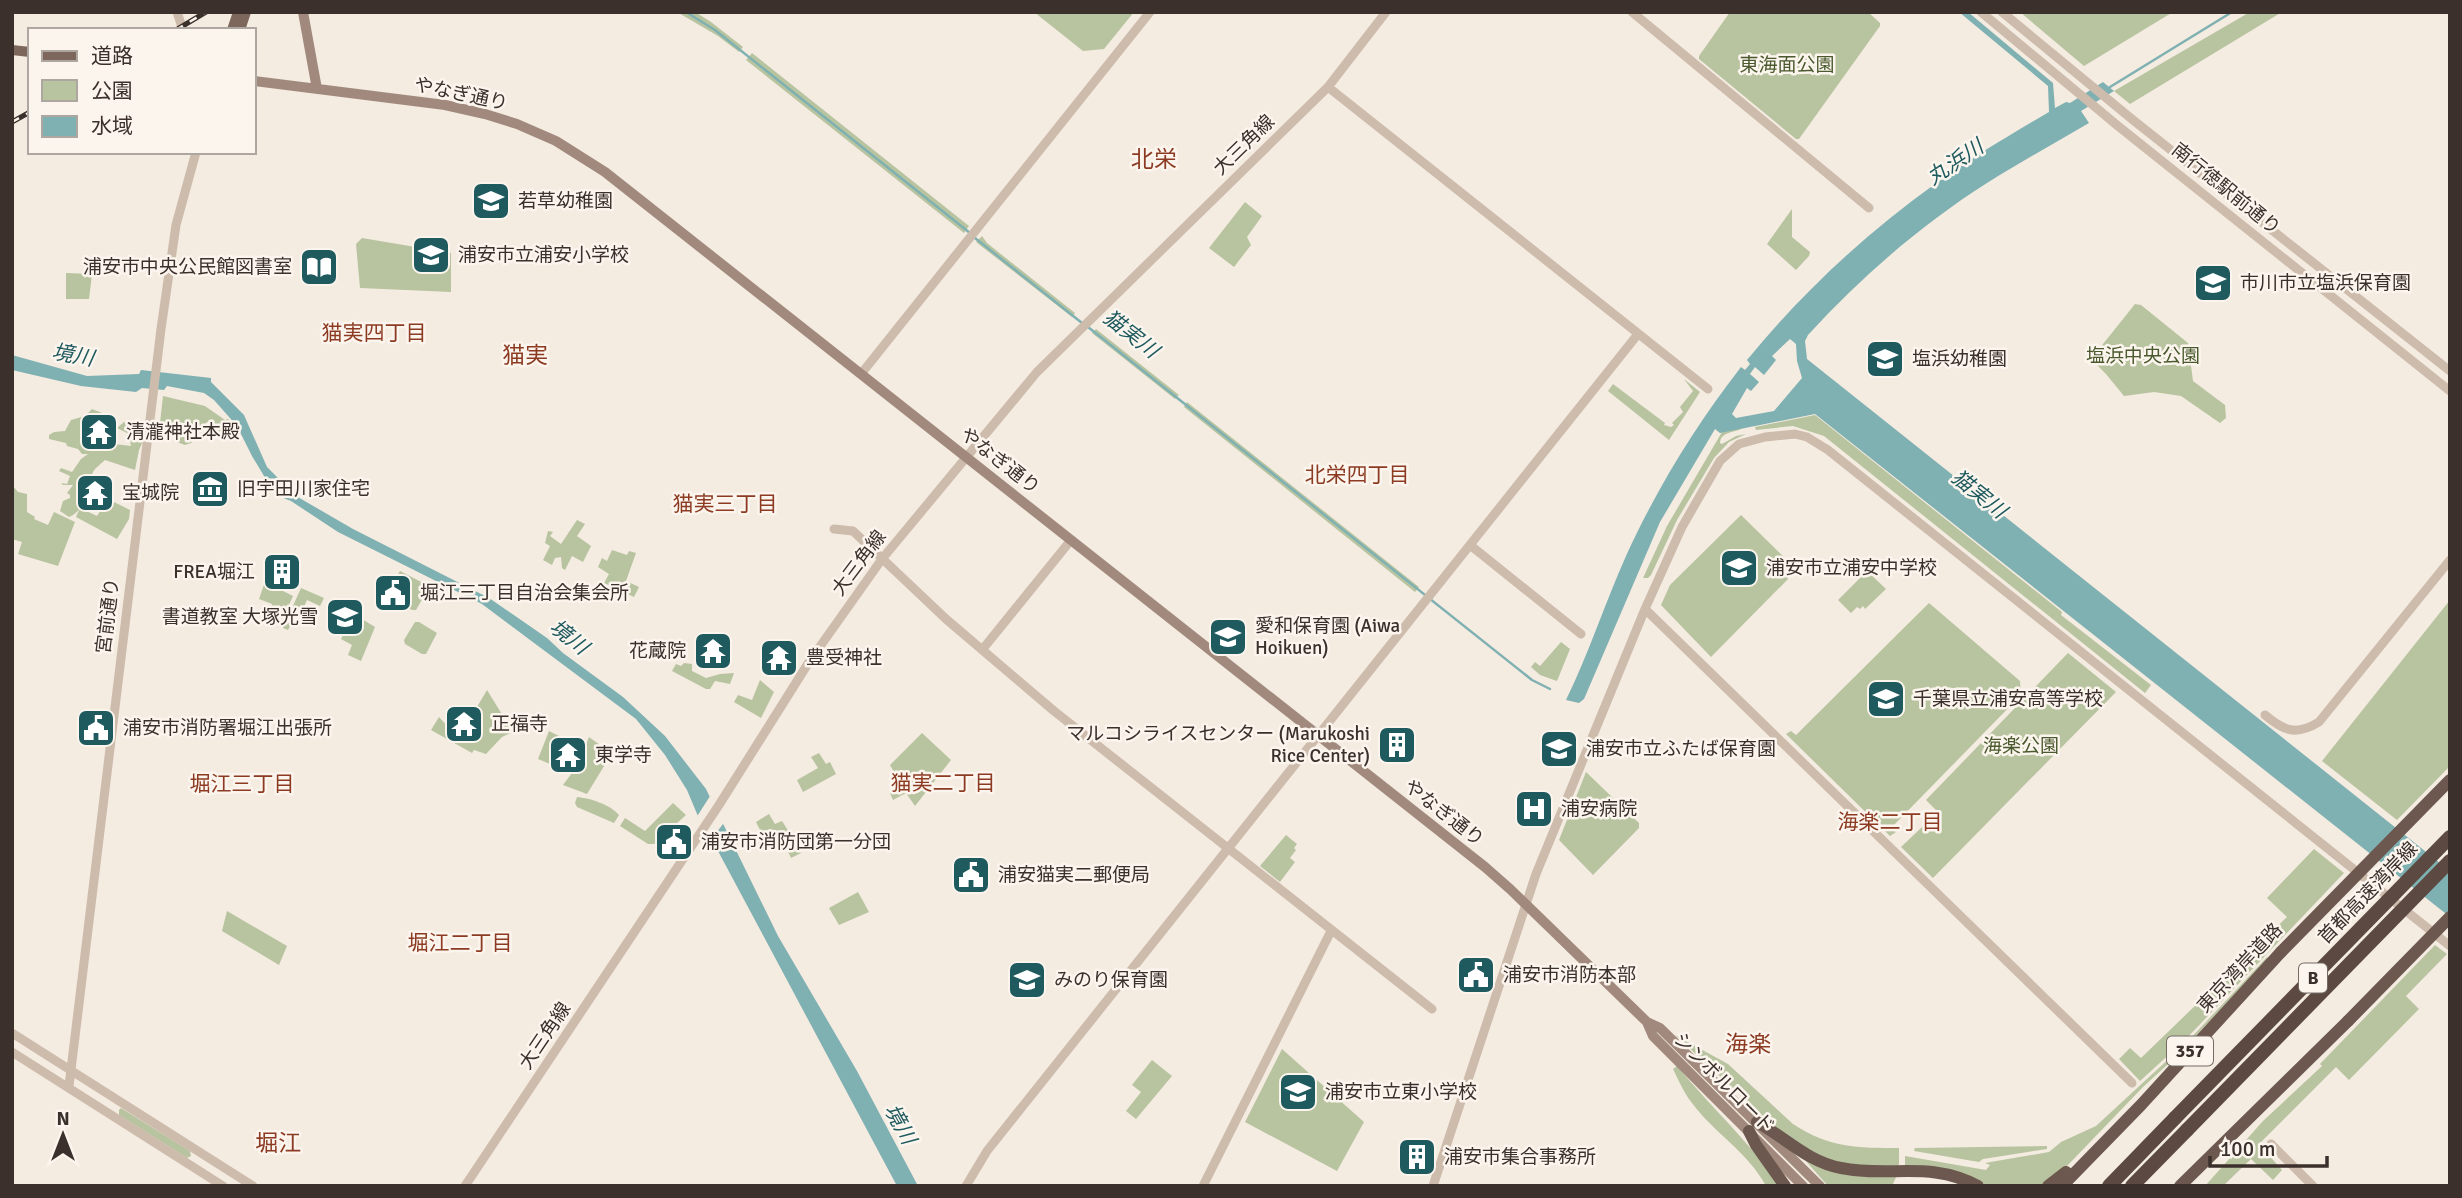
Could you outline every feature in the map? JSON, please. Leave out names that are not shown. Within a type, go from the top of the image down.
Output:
[{"type":"highway","name":"東京湾岸道路","points":[[2062,1186],[2281,952],[2450,780]]},
{"type":"highway","name":"首都高速湾岸線","points":[[2109,1186],[2450,837]]},
{"type":"highway","name":"首都高速湾岸線","points":[[2132,1186],[2450,861]]},
{"type":"highway","points":[[2180,1186],[2450,917]]},
{"type":"highway","points":[[1753,1127],[1756,1145],[1785,1186]]},
{"type":"highway","points":[[1753,1127],[1838,1168],[1927,1170],[1950,1174],[1978,1186]]},
{"type":"highway","points":[[2048,1186],[2097,1149]]},
{"type":"main road","points":[[303,12],[317,89]]},
{"type":"main road","name":"やなぎ通り","points":[[256,81],[467,109],[517,124],[556,141],[588,160],[1485,867],[1647,1022]]},
{"type":"main road","name":"シンボルロード","points":[[1647,1022],[1653,1036],[1820,1186]]},
{"type":"main road","name":"シンボルロード","points":[[1753,1127],[1803,1186]]},
{"type":"street","points":[[861,374],[1150,12]]},
{"type":"street","name":"大三角線","points":[[465,1186],[719,805],[809,662],[882,559],[1015,396],[1328,87],[1386,12]]},
{"type":"street","points":[[1632,12],[1869,208]]},
{"type":"street","name":"南行徳駅前通り","points":[[1981,12],[2450,391]]},
{"type":"street","name":"南行徳駅前通り","points":[[2002,12],[2450,371]]},
{"type":"street","points":[[1328,87],[1708,389]]},
{"type":"street","name":"宮前通り","points":[[69,1086],[153,391],[176,225],[195,154]]},
{"type":"street","points":[[966,1186],[987,1151],[1638,334]]},
{"type":"street","points":[[1433,1186],[1526,905],[1645,609],[1682,527],[1720,461],[1731,450],[1749,440],[1784,434],[1807,437],[1828,450],[2450,946]]},
{"type":"street","points":[[834,529],[853,531],[982,650],[1432,1009]]},
{"type":"street","points":[[982,650],[1071,540]]},
{"type":"street","points":[[1470,545],[1581,634]]},
{"type":"street","points":[[2265,715],[2287,730],[2306,729],[2319,722],[2450,560]]},
{"type":"street","points":[[1645,609],[2132,1083]]},
{"type":"street","points":[[1203,1186],[1331,931]]},
{"type":"street","points":[[12,1034],[253,1186]]},
{"type":"street","points":[[12,1052],[223,1186]]},
{"type":"street","points":[[2271,1144],[2313,1186]]},
{"type":"green space","points":[[677,12],[695,12],[743,47],[739,52]]},
{"type":"green space","points":[[1034,12],[1134,12],[1104,49],[1083,51]]},
{"type":"green space","name":"東海面公園","points":[[1730,12],[1868,12],[1880,26],[1799,139],[1796,139],[1699,59]]},
{"type":"green space","points":[[2020,12],[2173,12],[2084,66]]},
{"type":"green space","points":[[2250,12],[2282,12],[2130,104],[2114,91]]},
{"type":"green space","points":[[752,53],[969,226],[964,233],[746,60]]},
{"type":"green space","points":[[1245,202],[1262,216],[1247,237],[1251,245],[1234,267],[1209,248]]},
{"type":"green space","points":[[1792,209],[1792,237],[1810,252],[1796,270],[1767,244]]},
{"type":"green space","points":[[982,236],[987,243],[1075,313],[1072,317],[976,242]]},
{"type":"green space","points":[[362,238],[451,253],[451,292],[360,288],[356,244]]},
{"type":"green space","points":[[66,273],[92,274],[89,299],[66,299]]},
{"type":"green space","name":"塩浜中央公園","points":[[2135,304],[2141,305],[2188,343],[2193,381],[2225,405],[2226,418],[2220,423],[2181,396],[2154,392],[2124,396],[2091,359]]},
{"type":"green space","points":[[1096,329],[1179,395],[1175,399],[1092,333]]},
{"type":"green space","points":[[1684,379],[1700,392],[1669,440],[1608,391],[1613,384],[1665,423],[1664,425],[1671,427],[1683,412],[1680,407],[1693,391]]},
{"type":"green space","points":[[163,396],[205,406],[225,420],[228,419],[237,428],[227,438],[214,422],[207,422],[191,443],[185,445],[174,441],[176,426],[160,423]]},
{"type":"green space","points":[[1187,402],[1419,587],[1415,592],[1184,407]]},
{"type":"green space","points":[[92,409],[110,416],[117,424],[103,432],[101,437],[106,443],[131,446],[129,434],[117,428],[124,422],[142,423],[144,439],[135,470],[105,460],[93,472],[80,509],[69,517],[60,511],[63,501],[70,498],[67,493],[73,485],[63,485],[61,483],[67,484],[70,476],[59,471],[61,468],[72,472],[88,454],[82,454],[66,443],[49,439],[49,435],[65,431],[71,420],[85,416]]},
{"type":"green space","points":[[1815,415],[2151,685],[2145,693],[1824,436],[1793,426],[1756,430],[1755,427]]},
{"type":"green space","points":[[1743,428],[1726,434],[1721,439],[1722,444],[1746,434],[1729,442],[1714,458],[1677,520],[1651,575],[1643,578],[1667,526],[1722,432]]},
{"type":"green space","points":[[12,485],[18,492],[27,494],[27,512],[35,517],[34,519],[48,525],[54,512],[75,522],[58,566],[18,554],[22,542],[12,539]]},
{"type":"green space","points":[[110,500],[130,510],[129,519],[117,539],[76,517],[80,508],[97,516]]},
{"type":"green space","points":[[1741,515],[1788,561],[1788,579],[1711,657],[1661,605],[1670,585]]},
{"type":"green space","points":[[577,520],[585,524],[577,536],[591,546],[583,562],[572,556],[565,570],[562,568],[561,557],[555,558],[552,565],[543,560],[550,546],[545,543],[548,531],[553,532],[550,536],[561,544]]},
{"type":"green space","points":[[612,550],[627,555],[629,551],[636,553],[626,581],[639,587],[634,597],[604,583],[609,574],[598,567],[602,558],[607,561]]},
{"type":"green space","points":[[400,571],[427,585],[428,589],[416,610],[386,596]]},
{"type":"green space","points":[[1867,571],[1886,589],[1865,609],[1863,606],[1860,609],[1857,607],[1851,613],[1838,600]]},
{"type":"green space","points":[[265,582],[293,596],[284,616],[271,610],[272,604],[259,599]]},
{"type":"green space","points":[[301,588],[324,598],[320,606],[307,600],[298,620],[294,618],[288,630],[283,628]]},
{"type":"green space","points":[[2450,600],[2450,766],[2397,820],[2322,761]]},
{"type":"green space","points":[[1929,603],[2020,681],[2021,695],[1890,829],[1896,832],[1890,836],[1786,734],[1791,731],[1796,735]]},
{"type":"green space","points":[[354,614],[375,627],[361,661],[348,655],[352,645],[341,639]]},
{"type":"green space","points":[[415,622],[437,633],[426,654],[405,644],[404,640]]},
{"type":"green space","points":[[1561,642],[1570,649],[1557,681],[1540,675],[1531,667],[1535,662],[1540,666]]},
{"type":"green space","name":"海楽公園","points":[[2068,653],[2116,692],[1933,878],[1901,847],[1938,812],[1926,800]]},
{"type":"green space","points":[[684,663],[692,664],[692,671],[706,678],[734,673],[730,684],[715,681],[710,689],[706,689],[672,671],[676,664],[681,666]]},
{"type":"green space","points":[[760,680],[774,692],[761,718],[734,702],[738,695],[752,700]]},
{"type":"green space","points":[[487,690],[513,732],[502,737],[486,754],[474,750],[472,753],[431,730],[439,717],[451,730],[465,737],[479,717],[477,707]]},
{"type":"green space","points":[[549,731],[563,738],[556,757],[559,760],[555,766],[538,759]]},
{"type":"green space","points":[[922,733],[951,760],[915,806],[906,793],[893,800],[890,793],[902,786],[890,765]]},
{"type":"green space","points":[[589,737],[607,750],[609,758],[587,794],[563,785],[578,765]]},
{"type":"green space","points":[[819,753],[826,764],[830,762],[836,774],[803,792],[797,780],[818,768],[811,757]]},
{"type":"green space","points":[[1586,772],[1639,823],[1639,828],[1593,875],[1559,840]]},
{"type":"green space","points":[[577,797],[600,803],[619,815],[614,823],[577,807]]},
{"type":"green space","points":[[673,803],[686,815],[654,844],[648,844],[620,826],[625,818],[645,831]]},
{"type":"green space","points":[[769,814],[775,824],[782,821],[796,843],[793,845],[801,853],[791,858],[780,834],[769,839],[764,830],[761,832],[756,822]]},
{"type":"green space","points":[[1286,835],[1297,844],[1290,858],[1295,862],[1280,882],[1260,866]]},
{"type":"green space","points":[[2314,849],[2344,873],[2185,1040],[2140,1081],[2119,1059],[2130,1048],[2141,1058],[2287,917],[2267,898]]},
{"type":"green space","points":[[858,892],[869,912],[839,925],[829,908]]},
{"type":"green space","points":[[227,911],[287,946],[279,965],[222,931]]},
{"type":"green space","points":[[2435,945],[2447,954],[2406,996],[2419,1009],[2349,1080],[2336,1067],[2259,1144],[2282,1170],[2273,1180],[2251,1159],[2223,1186],[2205,1186],[2263,1121],[2322,1066],[2320,1064]]},
{"type":"green space","points":[[2267,957],[2179,1054],[2143,1087],[2066,1167],[2046,1182],[2038,1186],[1989,1186],[1965,1175],[1905,1165],[1905,1156],[1986,1170],[1990,1165],[1985,1163],[2049,1152],[2061,1142],[2096,1126],[2187,1042]]},
{"type":"green space","points":[[1675,1035],[1728,1064],[1793,1124],[1806,1132],[1844,1145],[1899,1148],[1898,1166],[1861,1166],[1831,1162],[1787,1138]]},
{"type":"green space","points":[[1282,1049],[1364,1122],[1337,1171],[1245,1122]]},
{"type":"green space","points":[[1152,1060],[1172,1076],[1136,1119],[1126,1111],[1141,1092],[1132,1085]]},
{"type":"green space","points":[[1677,1066],[1781,1186],[1766,1186],[1750,1163],[1701,1114],[1689,1099],[1673,1069]]},
{"type":"green space","points":[[121,1108],[190,1151],[191,1156],[187,1158],[119,1115]]},
{"type":"green space","points":[[2047,1146],[2047,1149],[1983,1159],[1979,1162],[1914,1151],[1915,1148]]},
{"type":"green space","points":[[1804,1159],[1898,1173],[1892,1186],[1828,1186]]},
{"type":"water","points":[[1959,12],[1968,12],[2053,83],[2055,108],[2066,102],[2070,103],[2103,82],[2114,91],[2081,111],[2089,123],[1987,183],[1939,216],[1893,253],[1808,335],[1805,341],[1807,359],[2450,871],[2450,917],[1815,414],[1720,433],[1715,429],[1660,522],[1584,699],[1579,703],[1566,700],[1626,556],[1651,506],[1693,434],[1741,367],[1745,370],[1750,364],[1747,360],[1812,288],[1884,223],[1963,165],[2049,112],[2048,86]],"holes":[[[1790,339],[1796,344],[1802,378],[1774,411],[1736,418],[1732,414],[1747,388],[1751,391],[1759,382],[1750,374],[1755,367],[1764,375],[1776,360],[1772,356]]]},
{"type":"water","points":[[12,355],[87,376],[139,374],[141,370],[211,378],[211,382],[244,415],[267,467],[296,496],[353,529],[489,598],[547,638],[623,697],[665,736],[706,789],[778,936],[857,1071],[918,1186],[897,1186],[718,851],[711,847],[687,790],[665,755],[636,719],[482,604],[338,532],[281,497],[270,486],[237,426],[214,400],[204,393],[167,386],[164,390],[142,388],[136,392],[81,386],[12,370]]},
{"type":"pier","points":[[712,793],[726,820],[708,844],[696,818]]},
{"type":"waterway","name":"猫実川","points":[[686,12],[715,30],[970,233]]},
{"type":"waterway","name":"丸浜川","points":[[2110,87],[2232,12]]},
{"type":"waterway","name":"猫実川","points":[[975,238],[1082,323]]},
{"type":"waterway","name":"猫実川","points":[[1088,327],[1532,680],[1550,689]]},
{"type":"railway","points":[[179,28],[206,12]]},
{"type":"railway","points":[[12,122],[28,113]]},
{"type":"place","name":"若草幼稚園","points":[[491,201]]},
{"type":"place","name":"浦安市立浦安小学校","points":[[431,255]]},
{"type":"place","name":"浦安市中央公民館図書室","points":[[319,267]]},
{"type":"place","name":"市川市立塩浜保育園","points":[[2213,283]]},
{"type":"place","name":"塩浜幼稚園","points":[[1885,359]]},
{"type":"place","name":"清瀧神社本殿","points":[[99,432]]},
{"type":"place","name":"旧宇田川家住宅","points":[[210,489]]},
{"type":"place","name":"宝城院","points":[[95,493]]},
{"type":"place","name":"浦安市立浦安中学校","points":[[1739,568]]},
{"type":"place","name":"FREA堀江","points":[[282,572]]},
{"type":"place","name":"堀江三丁目自治会集会所","points":[[393,593]]},
{"type":"place","name":"書道教室 大塚光雪","points":[[345,617]]},
{"type":"place","name":"愛和保育園 (Aiwa Hoikuen)","points":[[1228,637]]},
{"type":"place","name":"花蔵院","points":[[713,651]]},
{"type":"place","name":"豊受神社","points":[[779,658]]},
{"type":"place","name":"千葉県立浦安高等学校","points":[[1886,699]]},
{"type":"place","name":"正福寺","points":[[464,724]]},
{"type":"place","name":"浦安市消防署堀江出張所","points":[[96,728]]},
{"type":"place","name":"マルコシライスセンター (Marukoshi Rice Center)","points":[[1397,745]]},
{"type":"place","name":"浦安市立ふたば保育園","points":[[1559,749]]},
{"type":"place","name":"東学寺","points":[[568,755]]},
{"type":"place","name":"浦安病院","points":[[1534,809]]},
{"type":"place","name":"浦安市消防団第一分団","points":[[674,842]]},
{"type":"place","name":"浦安猫実二郵便局","points":[[971,875]]},
{"type":"place","name":"浦安市消防本部","points":[[1476,975]]},
{"type":"place","name":"みのり保育園","points":[[1027,980]]},
{"type":"place","name":"浦安市立東小学校","points":[[1298,1092]]},
{"type":"place","name":"浦安市集合事務所","points":[[1417,1157]]},
{"type":"district","name":"北栄","points":[[1154,159]]},
{"type":"district","name":"猫実四丁目","points":[[374,333]]},
{"type":"district","name":"猫実","points":[[525,355]]},
{"type":"district","name":"北栄四丁目","points":[[1357,475]]},
{"type":"district","name":"猫実三丁目","points":[[725,504]]},
{"type":"district","name":"猫実二丁目","points":[[943,783]]},
{"type":"district","name":"堀江三丁目","points":[[242,784]]},
{"type":"district","name":"海楽二丁目","points":[[1890,822]]},
{"type":"district","name":"堀江二丁目","points":[[460,943]]},
{"type":"district","name":"海楽","points":[[1748,1044]]},
{"type":"district","name":"堀江","points":[[278,1143]]},
{"type":"water label","name":"境川","points":[[73,355]]},
{"type":"water label","name":"境川","points":[[569,637]]},
{"type":"water label","name":"境川","points":[[900,1124]]}]
